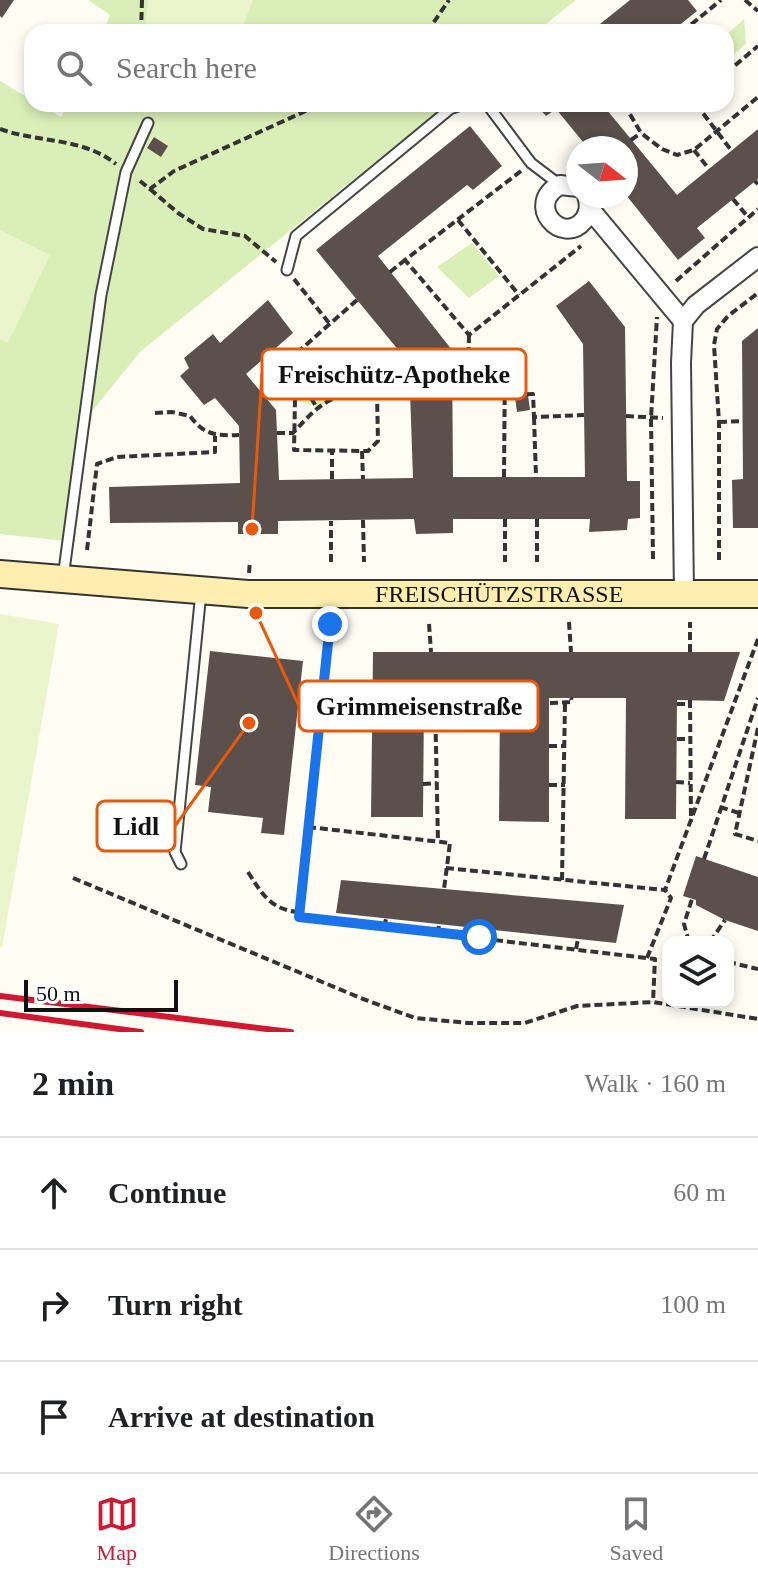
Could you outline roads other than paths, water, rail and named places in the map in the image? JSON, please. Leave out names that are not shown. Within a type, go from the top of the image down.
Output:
[{"type":"main road","name":"FREISCHÜTZSTRASSE","points":[[0,574],[201,592],[288,595],[758,594]]},
{"type":"street","points":[[566,186],[553,188],[545,200],[550,221],[563,228],[577,226],[587,216],[588,208]]},
{"type":"street","points":[[592,208],[683,321]]},
{"type":"street","points":[[684,594],[683,321],[696,305],[758,257]]},
{"type":"lane","points":[[287,270],[296,236],[446,112]]},
{"type":"lane","points":[[493,112],[531,163],[566,184]]},
{"type":"lane","points":[[62,581],[101,295],[126,172],[148,123]]},
{"type":"lane","points":[[181,864],[175,852],[201,592]]},
{"type":"railway","points":[[0,996],[291,1032]]},
{"type":"railway","points":[[0,1013],[141,1032]]},
{"type":"place","name":"Freischütz-Apotheke","points":[[252,529]]},
{"type":"place","name":"Grimmeisenstraße","points":[[256,613]]},
{"type":"place","name":"Lidl","points":[[249,723]]}]
